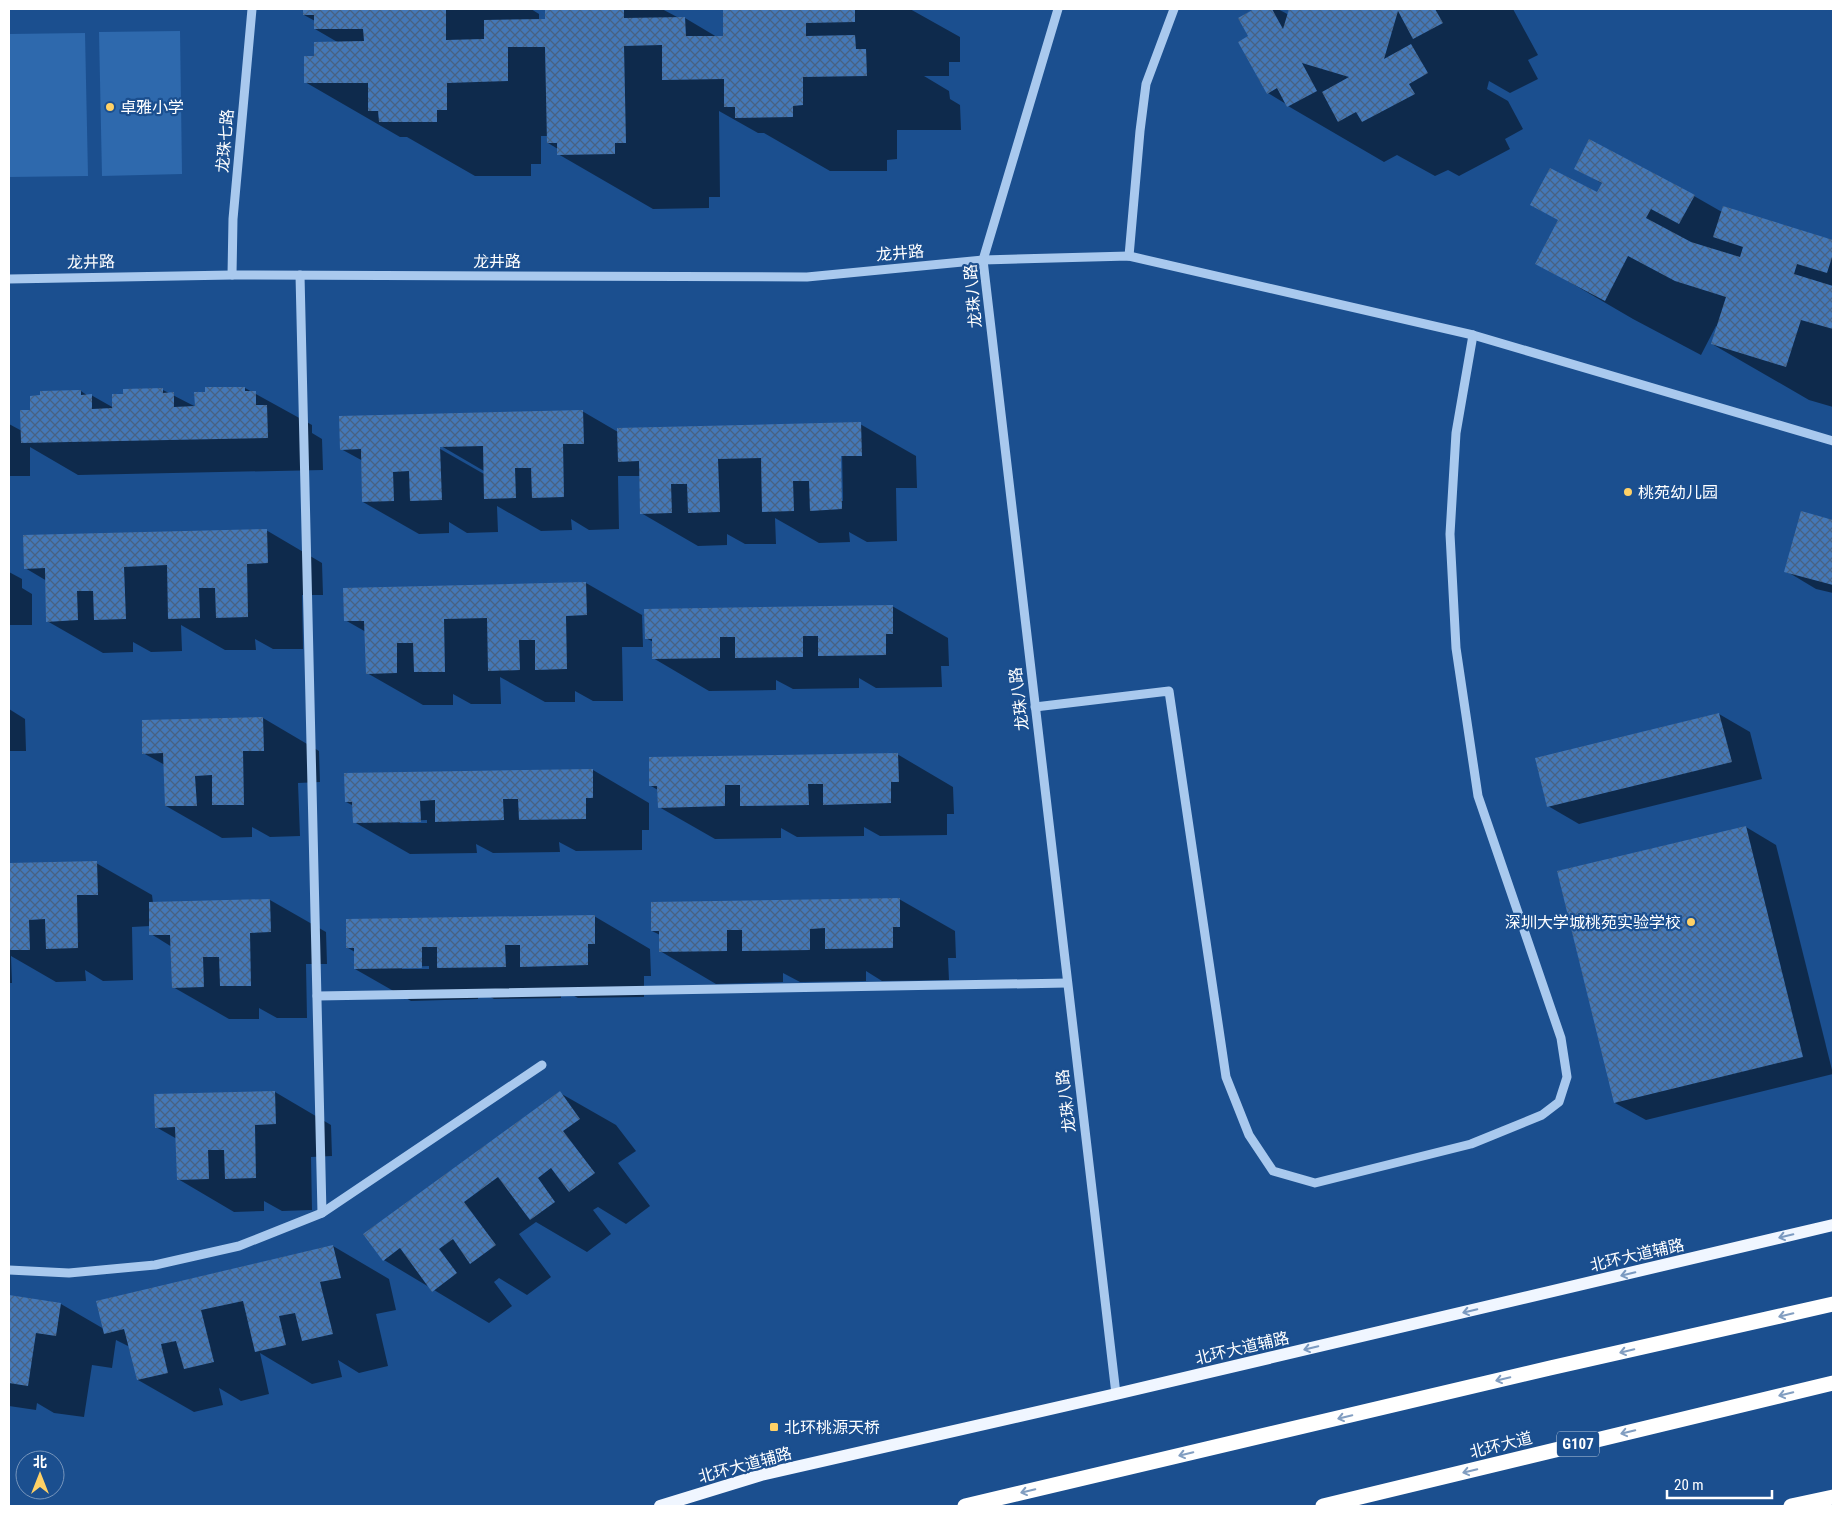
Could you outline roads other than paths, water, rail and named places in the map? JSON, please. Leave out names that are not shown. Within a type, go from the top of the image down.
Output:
[{"type":"highway","points":[[965,1506],[1550,1368],[1833,1304]]},
{"type":"highway","name":"北环大道","points":[[1323,1506],[1833,1382]]},
{"type":"highway","points":[[1791,1506],[1833,1497]]},
{"type":"main road","name":"北环大道辅路","points":[[660,1506],[761,1475],[1116,1394],[1833,1225]]},
{"type":"street","name":"龙珠七路","points":[[232,276],[233,219],[252,9]]},
{"type":"street","name":"龙珠八路","points":[[1058,9],[983,260],[1116,1394]]},
{"type":"street","points":[[1129,256],[1146,84],[1174,9]]},
{"type":"street","name":"龙井路","points":[[9,279],[232,276],[807,277],[983,260],[1129,256],[1473,334],[1833,441]]},
{"type":"street","points":[[300,276],[322,1213]]},
{"type":"street","points":[[1035,707],[1169,691],[1226,1077],[1249,1135],[1273,1171],[1315,1183],[1471,1144],[1542,1115],[1560,1102],[1567,1077],[1561,1038],[1478,796],[1456,648],[1450,534],[1456,433],[1473,334]]},
{"type":"street","points":[[317,996],[1067,983]]},
{"type":"street","points":[[9,1270],[69,1274],[155,1265],[240,1246],[322,1213],[542,1065]]},
{"type":"place","name":"卓雅小学","points":[[110,107]]},
{"type":"place","name":"桃苑幼儿园","points":[[1628,492]]},
{"type":"place","name":"深圳大学城桃苑实验学校","points":[[1691,922]]},
{"type":"place","name":"北环桃源天桥","points":[[774,1427]]}]
